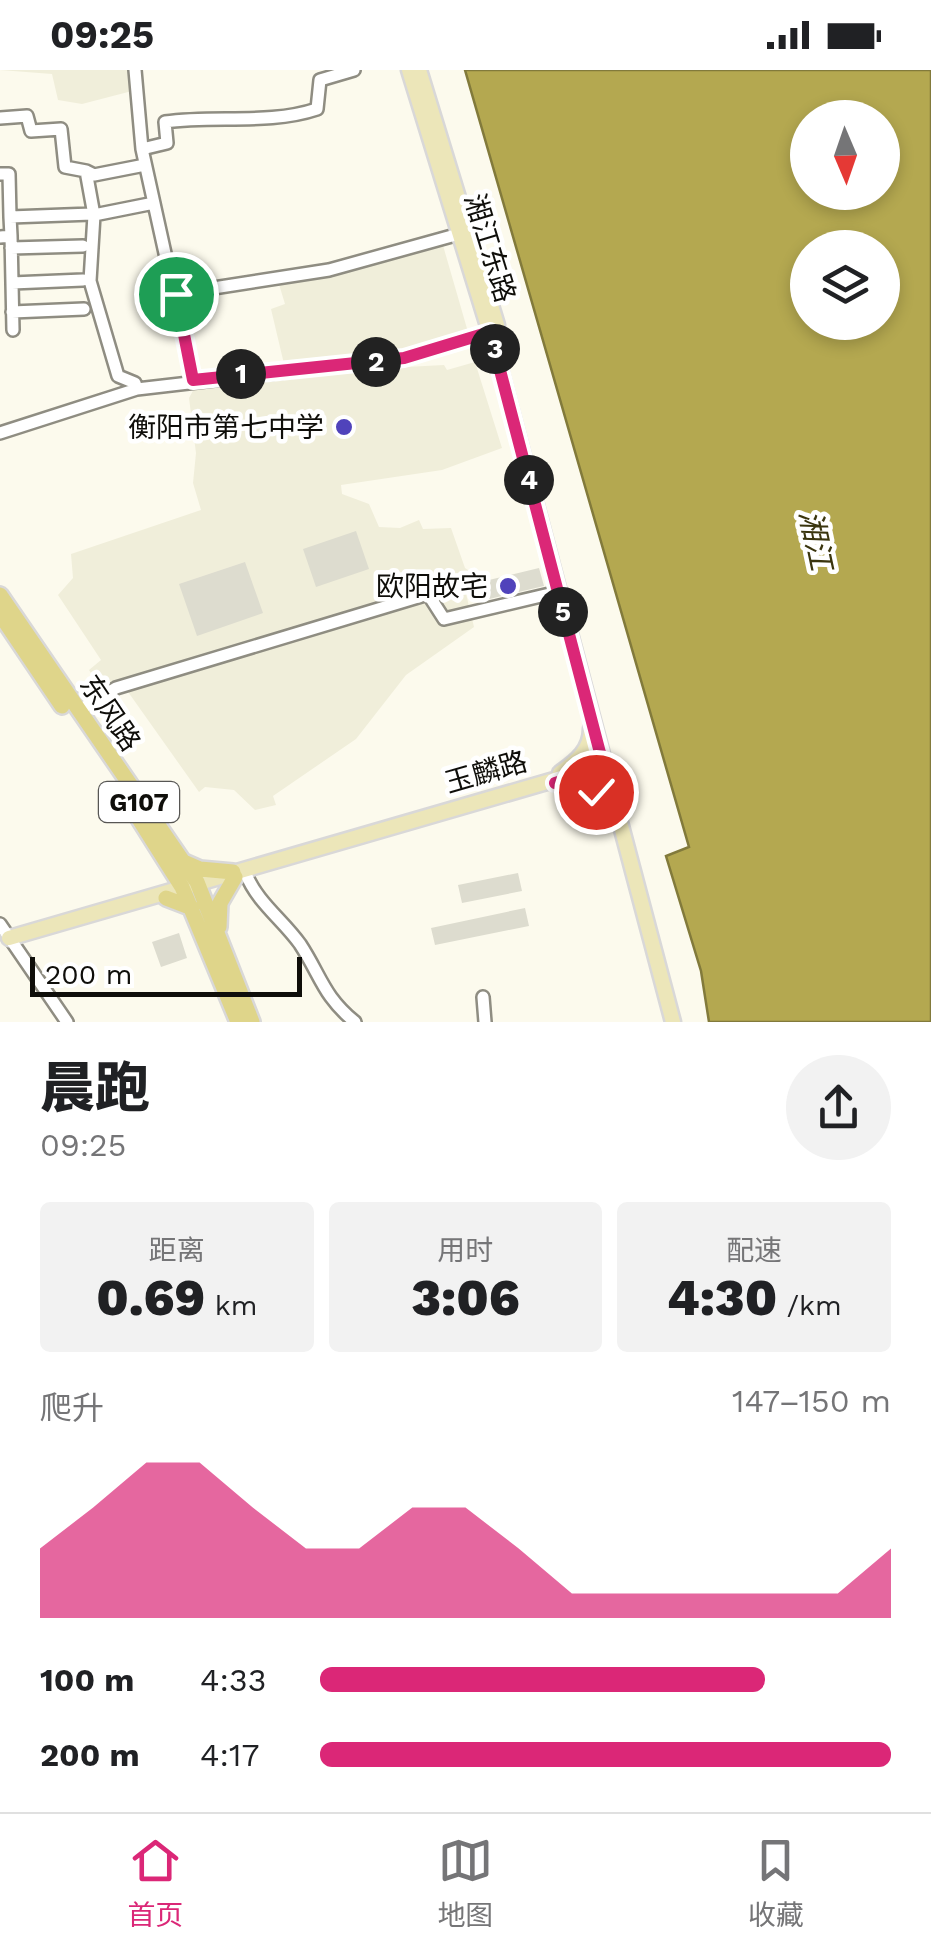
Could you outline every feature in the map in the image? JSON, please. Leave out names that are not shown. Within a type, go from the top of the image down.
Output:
[{"type":"highway","name":"东风路","points":[[0,595],[175,864]]},
{"type":"highway","name":"东风路","points":[[0,614],[219,931],[252,1022]]},
{"type":"highway","points":[[192,908],[164,895],[175,864],[238,874],[220,903],[219,931]]},
{"type":"highway","name":"东风路","points":[[191,888],[192,908],[238,1022]]},
{"type":"main road","name":"湘江东路","points":[[408,70],[490,332],[592,722],[676,1022]]},
{"type":"main road","name":"湘江东路","points":[[419,70],[501,336],[618,824],[676,1022]]},
{"type":"main road","points":[[553,781],[578,760],[591,742],[592,722]]},
{"type":"main road","name":"玉麟路","points":[[11,940],[605,766]]},
{"type":"main road","points":[[553,781],[580,784],[596,792],[618,824]]},
{"type":"street","points":[[135,70],[142,149],[193,380]]},
{"type":"street","points":[[142,149],[167,143],[166,122],[212,116],[282,121],[317,110],[320,80],[354,70]]},
{"type":"street","points":[[0,118],[27,116],[31,131],[60,129],[65,168],[94,175],[145,165]]},
{"type":"street","points":[[86,171],[93,214],[90,281],[118,376],[136,383],[137,389]]},
{"type":"street","points":[[0,174],[10,174],[7,240],[13,330]]},
{"type":"street","points":[[7,209],[93,214],[154,203]]},
{"type":"street","points":[[176,294],[329,270],[459,234]]},
{"type":"street","points":[[7,240],[83,246]]},
{"type":"street","points":[[8,276],[83,280]]},
{"type":"street","points":[[12,312],[84,309]]},
{"type":"street","points":[[0,432],[137,389],[404,358],[490,332]]},
{"type":"street","points":[[78,711],[116,688],[428,594],[444,619],[558,592]]},
{"type":"street","points":[[238,874],[301,946],[324,993],[356,1022]]},
{"type":"street","points":[[0,924],[67,1022]]},
{"type":"street","points":[[484,998],[485,1022]]},
{"type":"shaded area","points":[[0,70],[129,70],[132,91],[82,104],[58,100],[52,74]]},
{"type":"shaded area","points":[[442,242],[468,332],[403,352],[341,363],[284,364],[271,309],[285,304],[278,281]]},
{"type":"shaded area","points":[[475,362],[502,448],[442,470],[341,485],[342,494],[369,504],[379,527],[400,528],[419,520],[423,529],[451,528],[465,568],[471,572],[462,577],[474,627],[406,675],[356,739],[273,796],[276,805],[255,810],[234,790],[205,787],[199,792],[126,689],[108,698],[89,670],[101,660],[58,595],[73,578],[71,554],[201,510],[193,483],[196,453],[189,398],[195,387],[273,374],[444,365],[447,370]]},
{"type":"water","name":"湘江","points":[[465,70],[931,70],[931,1022],[709,1022],[701,971],[666,856],[689,847]]},
{"type":"building","points":[[356,531],[369,569],[316,587],[303,549]]},
{"type":"building","points":[[245,562],[263,613],[197,636],[179,584]]},
{"type":"building","name":"欧阳故宅","points":[[539,568],[544,586],[477,602],[472,584]]},
{"type":"building","points":[[518,873],[522,891],[462,903],[458,885]]},
{"type":"building","points":[[525,908],[529,926],[435,945],[431,928]]},
{"type":"building","points":[[179,933],[187,958],[161,967],[152,942]]},
{"type":"place","name":"衡阳市第七中学","points":[[344,427]]},
{"type":"place","name":"欧阳故宅","points":[[508,586]]},
{"type":"route","points":[[176,294],[193,380],[275,370],[342,368],[404,358],[490,332],[604,768],[555,783],[580,784],[596,792]]}]
